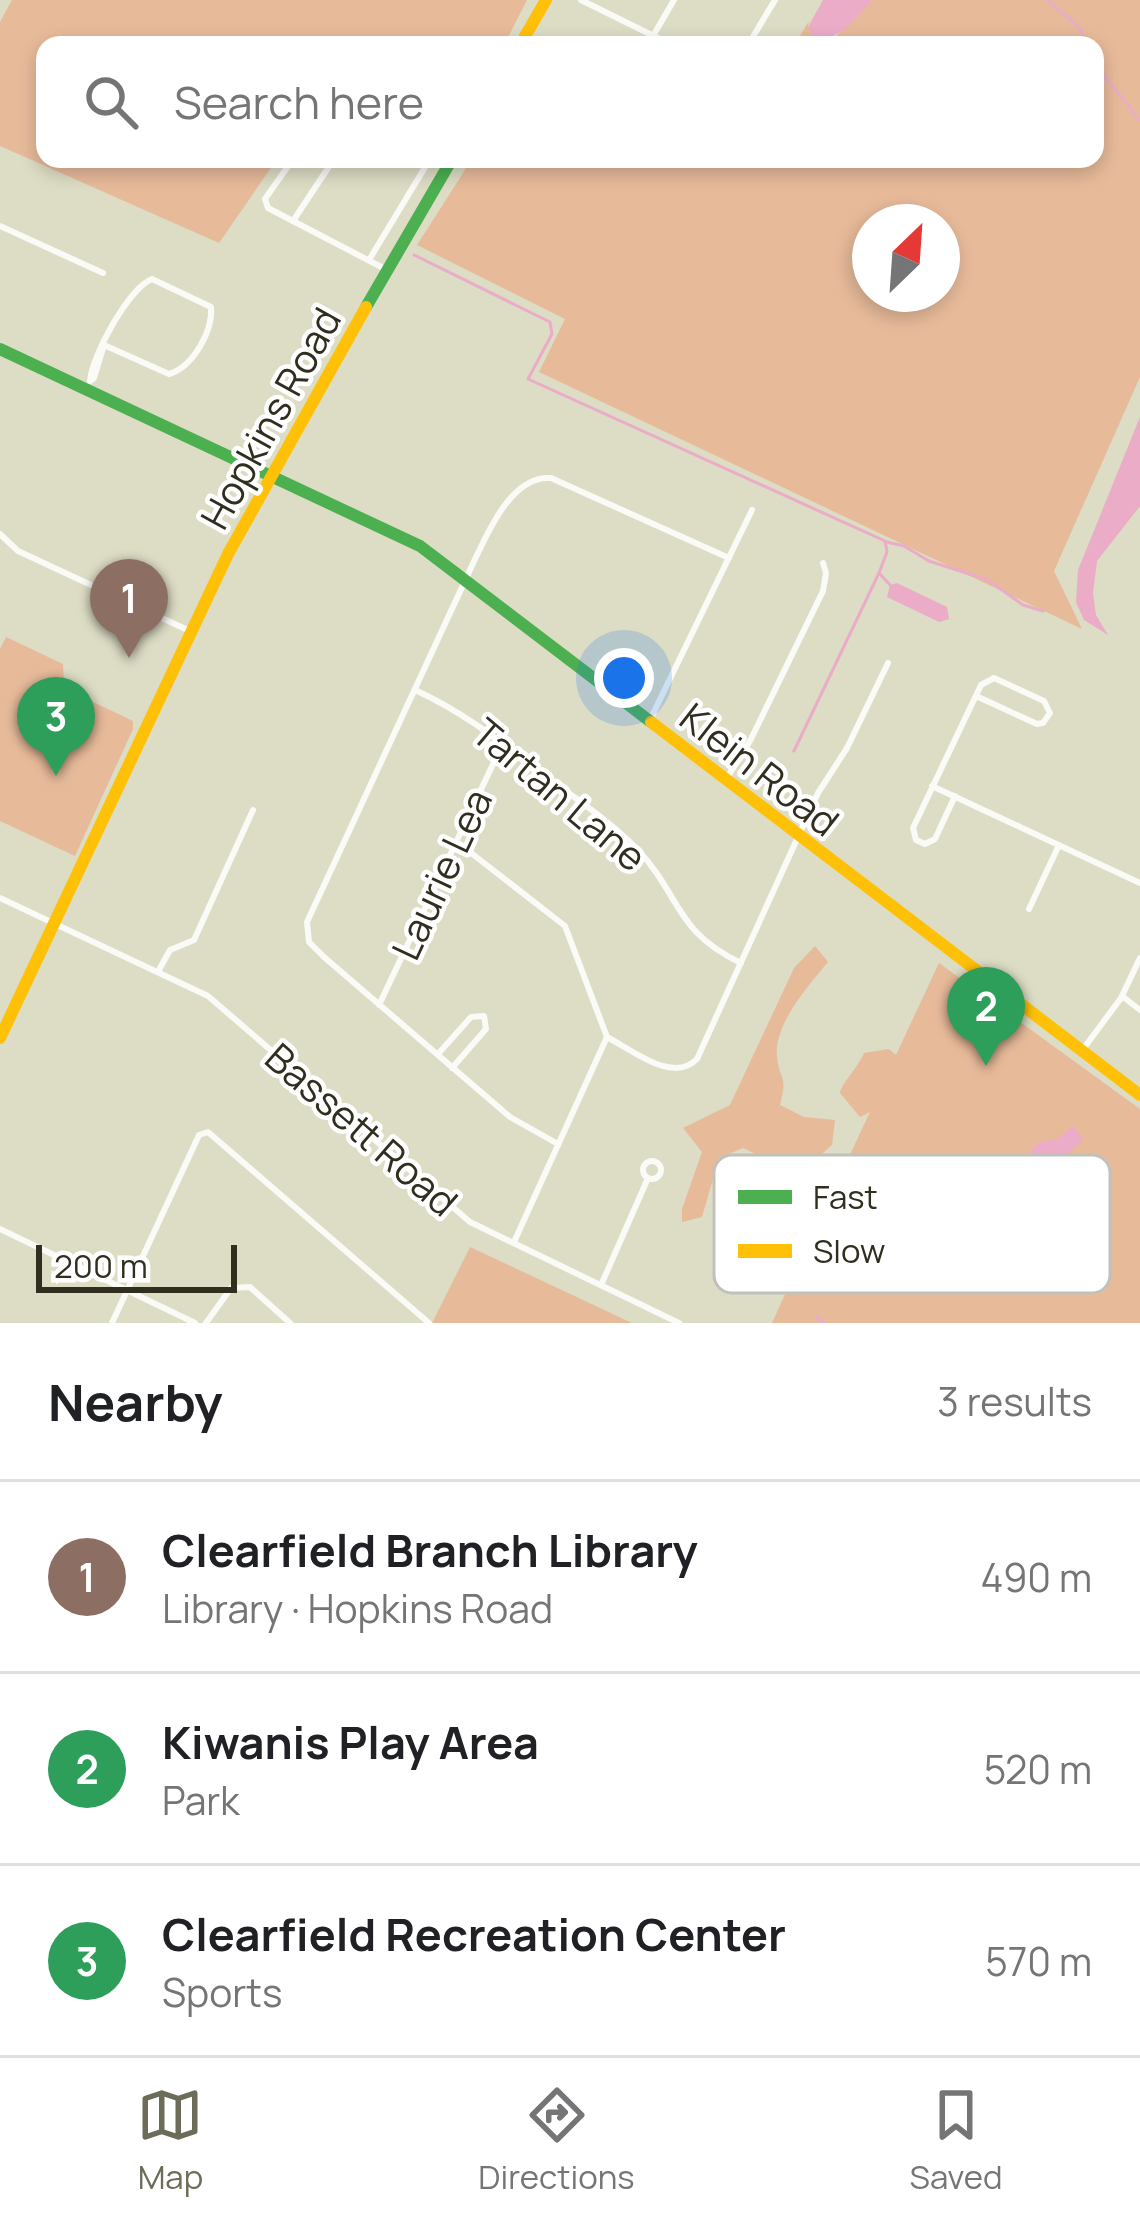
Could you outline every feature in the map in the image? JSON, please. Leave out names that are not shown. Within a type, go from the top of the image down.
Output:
[{"type":"street","points":[[525,36],[546,0]]},
{"type":"street","points":[[587,1],[653,36],[674,0]]},
{"type":"street","points":[[753,36],[775,0]]},
{"type":"street","points":[[287,168],[265,199],[268,208],[387,270]]},
{"type":"street","points":[[292,221],[328,168]]},
{"type":"street","points":[[369,260],[425,168]]},
{"type":"street","name":"Hopkins Road","points":[[0,1038],[269,475],[447,168]]},
{"type":"street","points":[[0,226],[103,273]]},
{"type":"street","points":[[88,385],[104,345],[138,285],[152,279],[211,307],[213,324],[183,370],[169,374],[104,345]]},
{"type":"street","name":"Klein Road","points":[[0,349],[88,385],[420,546],[1140,1095]]},
{"type":"street","points":[[558,1144],[510,1117],[452,1068],[312,946],[306,929],[465,581],[502,510],[520,489],[540,477],[551,478],[729,558]]},
{"type":"street","points":[[649,722],[752,510]]},
{"type":"street","points":[[0,534],[18,551],[192,632]]},
{"type":"street","points":[[725,781],[750,742],[823,591],[823,563]]},
{"type":"street","points":[[457,842],[565,926],[607,1037],[674,1071],[688,1068],[701,1054],[798,836],[888,663]]},
{"type":"street","points":[[955,796],[935,839],[921,843],[913,828],[932,786],[976,696],[985,680],[994,677],[1044,701],[1050,712],[1043,724],[1037,724],[976,696]]},
{"type":"street","name":"Tartan Lane","points":[[415,690],[459,711],[629,841],[656,873],[688,927],[713,949],[741,963]]},
{"type":"street","name":"Laurie Lea","points":[[380,1006],[503,743]]},
{"type":"street","points":[[932,786],[1140,883]]},
{"type":"street","points":[[159,970],[170,950],[194,940],[253,810]]},
{"type":"street","points":[[1029,909],[1059,845]]},
{"type":"street","name":"Bassett Road","points":[[0,898],[208,996],[470,1222],[679,1323]]},
{"type":"street","points":[[1082,1052],[1122,996],[1140,958]]},
{"type":"street","points":[[1122,996],[1140,1010]]},
{"type":"street","points":[[438,1055],[471,1017],[484,1016],[485,1029],[452,1068]]},
{"type":"street","points":[[514,1242],[607,1037]]},
{"type":"street","points":[[112,1323],[200,1135],[208,1132],[429,1323]]},
{"type":"street","points":[[602,1283],[648,1178]]},
{"type":"street","points":[[0,1229],[195,1323]]},
{"type":"street","points":[[206,1323],[231,1288],[250,1287],[290,1323]]},
{"type":"shaded area","points":[[12,0],[527,0],[509,36],[36,36],[36,162],[0,146],[0,22]]},
{"type":"shaded area","points":[[823,0],[872,0],[847,28],[833,36],[812,36],[808,27]]},
{"type":"shaded area","points":[[872,0],[1140,0],[1140,377],[1054,571],[1082,629],[539,372],[565,319],[417,245],[466,168],[1104,168],[1104,36],[836,36]]},
{"type":"shaded area","points":[[809,21],[808,27],[832,36],[800,36]]},
{"type":"shaded area","points":[[50,168],[271,168],[219,243]]},
{"type":"shaded area","points":[[1140,417],[1140,506],[1097,561],[1096,615],[1108,635],[1084,620],[1076,602],[1078,570]]},
{"type":"shaded area","points":[[897,583],[947,607],[949,619],[939,622],[887,597],[890,585]]},
{"type":"shaded area","points":[[6,637],[63,664],[64,685],[72,692],[133,721],[75,856],[0,821],[0,649]]},
{"type":"shaded area","points":[[815,946],[828,962],[794,1006],[781,1032],[777,1045],[783,1083],[780,1105],[804,1117],[835,1120],[832,1145],[821,1155],[758,1155],[743,1148],[714,1155],[714,1175],[702,1217],[682,1222],[702,1152],[683,1128],[730,1105],[794,968]]},
{"type":"shaded area","points":[[939,963],[1140,1109],[1140,1323],[772,1323],[786,1293],[1110,1293],[1110,1155],[850,1155],[870,1112],[860,1117],[841,1089],[864,1053],[889,1049],[896,1055]]},
{"type":"shaded area","points":[[1073,1126],[1083,1139],[1067,1155],[1031,1155],[1040,1142],[1057,1139]]},
{"type":"shaded area","points":[[470,1247],[632,1323],[432,1323]]},
{"type":"waterway","points":[[1047,0],[1080,28],[1083,36]]},
{"type":"waterway","points":[[1104,76],[1140,120]]},
{"type":"waterway","points":[[414,255],[550,322],[552,334],[528,379],[885,541],[887,552],[879,573],[794,751]]},
{"type":"waterway","points":[[887,542],[988,580],[1023,605],[1043,611]]},
{"type":"waterway","points":[[880,574],[890,585]]},
{"type":"waterway","points":[[816,1317],[825,1323]]},
{"type":"traffic: fast","points":[[366,307],[447,168]]},
{"type":"traffic: fast","points":[[0,349],[420,546],[651,722]]},
{"type":"traffic: slow","points":[[525,36],[546,0]]},
{"type":"traffic: slow","points":[[0,1038],[228,554],[366,307]]},
{"type":"traffic: slow","points":[[651,722],[1140,1095]]},
{"type":"place","name":"Clearfield Branch Library","points":[[129,658]]},
{"type":"place","name":"Clearfield Recreation Center","points":[[56,776]]},
{"type":"place","name":"Kiwanis Play Area","points":[[986,1066]]}]
